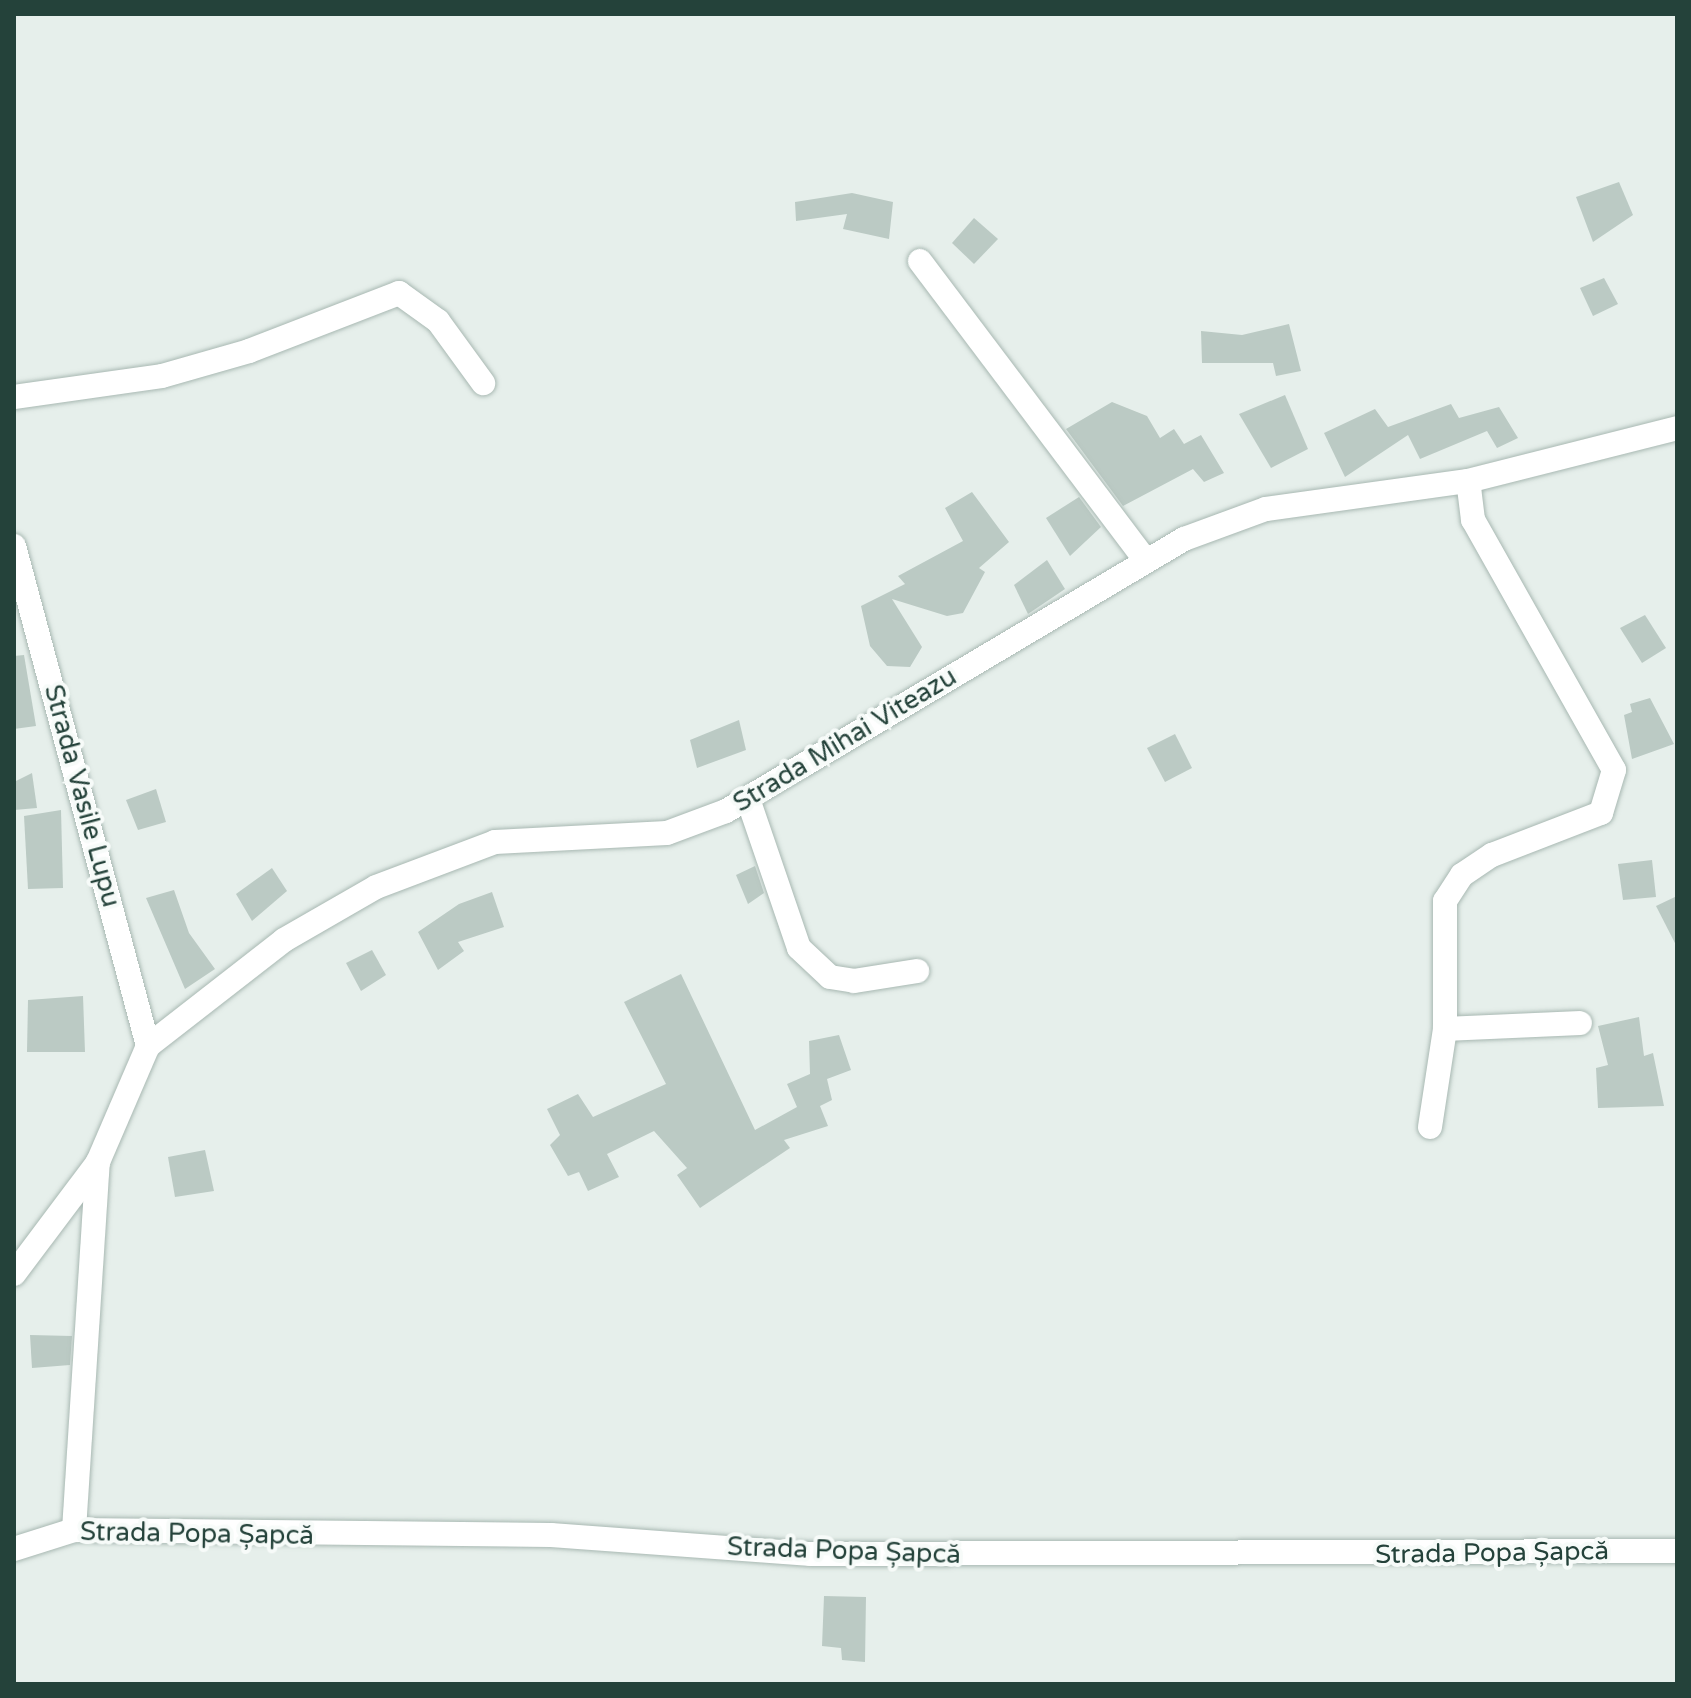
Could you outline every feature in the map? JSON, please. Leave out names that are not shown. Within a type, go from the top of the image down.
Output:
[{"type":"street","points":[[920,261],[1145,560]]},
{"type":"street","points":[[14,397],[162,376],[249,351],[399,293],[438,321],[483,383]]},
{"type":"street","name":"Strada Mihai Viteazu","points":[[14,1274],[98,1162],[148,1046],[284,940],[376,887],[495,842],[667,833],[748,799],[1145,560],[1266,509],[1468,481],[1677,428]]},
{"type":"street","points":[[1430,1127],[1445,1029],[1445,901],[1462,875],[1492,855],[1601,813],[1614,770],[1473,520],[1468,481]]},
{"type":"street","name":"Strada Vasile Lupu","points":[[16,562],[148,1046]]},
{"type":"street","points":[[748,799],[799,948],[830,977],[854,981],[917,971]]},
{"type":"street","points":[[1445,1029],[1580,1023]]},
{"type":"street","points":[[74,1530],[98,1162]]},
{"type":"street","name":"Strada Popa Șapcă","points":[[14,1549],[74,1530],[551,1535],[811,1554],[1677,1551]]},
{"type":"building","points":[[1619,182],[1633,215],[1593,242],[1576,197]]},
{"type":"building","points":[[852,193],[893,202],[889,239],[843,229],[847,214],[796,221],[795,202]]},
{"type":"building","points":[[974,218],[998,239],[974,264],[952,243]]},
{"type":"building","points":[[1604,278],[1618,304],[1593,316],[1580,288]]},
{"type":"building","points":[[1289,324],[1301,371],[1276,376],[1273,363],[1202,363],[1201,331],[1242,335]]},
{"type":"building","points":[[1285,395],[1308,449],[1271,468],[1239,414]]},
{"type":"building","points":[[1112,402],[1147,416],[1160,438],[1174,429],[1184,444],[1201,435],[1224,473],[1204,482],[1193,469],[1123,506],[1066,429]]},
{"type":"building","points":[[1451,404],[1459,418],[1499,407],[1518,438],[1497,448],[1487,431],[1420,459],[1408,435],[1345,477],[1324,433],[1375,409],[1388,427]]},
{"type":"building","points":[[972,492],[1009,542],[979,568],[985,572],[963,613],[947,616],[892,599],[922,647],[910,667],[887,666],[870,646],[861,606],[905,584],[898,576],[963,541],[945,508]]},
{"type":"building","points":[[1079,497],[1101,527],[1070,556],[1046,518]]},
{"type":"building","points":[[1047,560],[1065,589],[1028,614],[1014,585]]},
{"type":"building","points":[[1645,615],[1666,648],[1642,663],[1620,628]]},
{"type":"building","points":[[24,655],[36,726],[14,729],[14,656]]},
{"type":"building","points":[[1650,698],[1674,744],[1632,759],[1624,715],[1632,712],[1630,704]]},
{"type":"building","points":[[739,720],[746,750],[697,768],[690,740]]},
{"type":"building","points":[[1175,734],[1192,768],[1165,782],[1147,748]]},
{"type":"building","points":[[32,773],[37,808],[14,810],[14,782]]},
{"type":"building","points":[[156,789],[166,822],[138,830],[126,800]]},
{"type":"building","points":[[61,810],[63,888],[28,889],[24,816]]},
{"type":"building","points":[[1652,860],[1656,897],[1623,900],[1618,864]]},
{"type":"building","points":[[755,866],[764,893],[748,904],[736,875]]},
{"type":"building","points":[[272,868],[287,891],[252,921],[236,894]]},
{"type":"building","points":[[174,890],[189,933],[215,969],[185,989],[146,898]]},
{"type":"building","points":[[492,892],[504,927],[458,942],[464,951],[438,970],[418,932],[459,904]]},
{"type":"building","points":[[1677,896],[1677,947],[1656,906]]},
{"type":"building","points":[[372,950],[386,975],[361,991],[346,963]]},
{"type":"building","points":[[681,974],[755,1130],[797,1107],[787,1084],[810,1074],[809,1041],[839,1035],[851,1070],[827,1079],[832,1100],[820,1106],[828,1126],[784,1140],[790,1148],[700,1208],[677,1175],[687,1168],[654,1131],[607,1154],[619,1177],[588,1191],[579,1172],[568,1176],[550,1145],[560,1135],[547,1109],[578,1094],[593,1117],[666,1084],[624,1002]]},
{"type":"building","points":[[83,996],[85,1052],[27,1052],[28,1000]]},
{"type":"building","points":[[1639,1017],[1644,1056],[1653,1053],[1664,1106],[1598,1108],[1596,1068],[1608,1065],[1598,1026]]},
{"type":"building","points":[[205,1150],[214,1191],[175,1197],[168,1157]]},
{"type":"building","points":[[30,1335],[72,1336],[70,1365],[32,1368]]},
{"type":"building","points":[[824,1596],[866,1597],[865,1662],[842,1660],[841,1648],[822,1646]]}]
